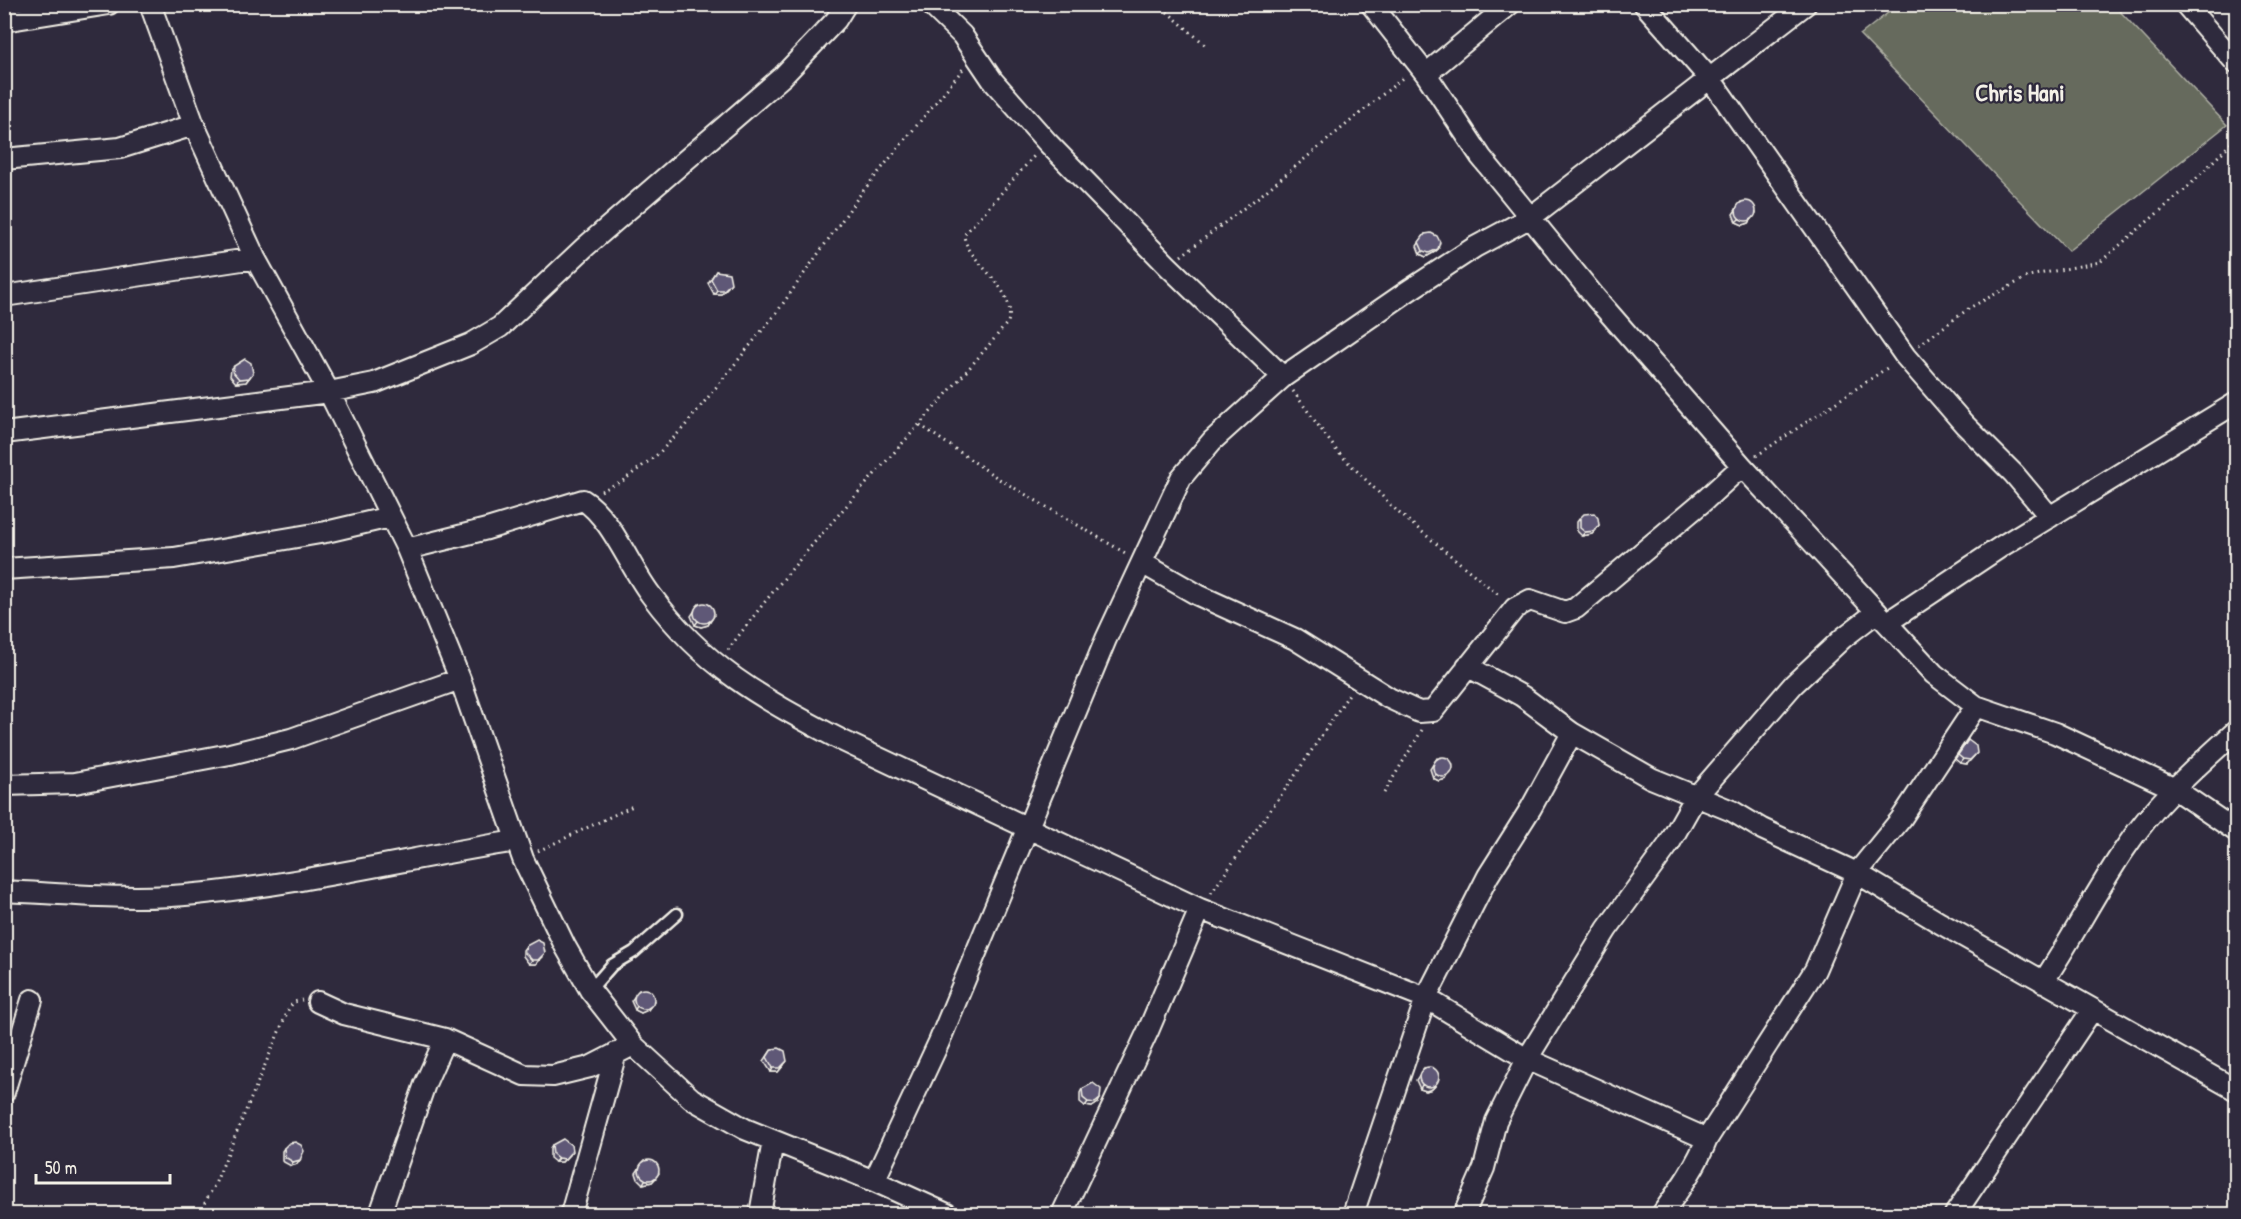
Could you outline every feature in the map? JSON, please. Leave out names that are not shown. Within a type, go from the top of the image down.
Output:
[{"type":"street","points":[[4,21],[109,4]]},
{"type":"street","points":[[150,4],[194,125],[255,258],[329,392],[407,549],[460,679],[519,850],[565,946],[624,1049],[692,1098],[745,1129],[874,1181],[947,1215]]},
{"type":"street","points":[[4,433],[329,392],[374,383],[471,344],[500,327],[585,247],[783,76],[836,21],[846,4]]},
{"type":"street","points":[[930,4],[962,35],[993,81],[1047,142],[1109,202],[1168,266],[1283,377]]},
{"type":"street","points":[[1371,4],[1422,69],[1481,157],[1595,297],[1742,466],[1934,674],[1976,706],[2055,733],[2173,788],[2236,831]]},
{"type":"street","points":[[1422,69],[1510,4]]},
{"type":"street","points":[[1644,4],[1711,80],[1905,356],[1964,424],[2014,474],[2050,517]]},
{"type":"street","points":[[874,1181],[939,1042],[1027,826],[1181,478],[1212,441],[1283,377],[1475,247],[1531,216],[1711,80],[1806,4]]},
{"type":"street","points":[[2185,4],[2236,63]]},
{"type":"street","points":[[4,159],[120,148],[194,125]]},
{"type":"street","points":[[4,296],[255,258]]},
{"type":"street","points":[[1464,1215],[1484,1168],[1496,1121],[1527,1059],[1601,939],[1669,844],[1695,798],[1794,684],[1843,638],[2050,517],[2236,403]]},
{"type":"street","points":[[1142,563],[1198,595],[1295,639],[1358,680],[1410,709],[1425,713],[1433,711],[1515,608],[1530,600],[1565,612],[1576,608],[1742,466]]},
{"type":"street","points":[[407,549],[488,529],[583,500],[597,512],[651,595],[680,631],[716,666],[790,713],[841,740],[1200,909],[1426,998],[1527,1059],[1707,1138]]},
{"type":"street","points":[[4,569],[174,558],[261,545],[390,517]]},
{"type":"street","points":[[1467,666],[1522,696],[1572,733],[1651,778],[1695,798],[1732,811],[1761,829],[1857,873],[2043,982],[2236,1090]]},
{"type":"street","points":[[4,785],[75,783],[230,754],[291,739],[460,679]]},
{"type":"street","points":[[1662,1215],[1700,1158],[1707,1138],[1815,970],[1857,873],[1901,819],[1976,706]]},
{"type":"street","points":[[2043,982],[2124,850],[2173,788],[2236,731]]},
{"type":"street","points":[[1353,1215],[1426,998],[1488,876],[1531,808],[1572,733]]},
{"type":"street","points":[[4,891],[143,896],[194,895],[519,850]]},
{"type":"street","points":[[1062,1215],[1149,1031],[1200,909]]},
{"type":"street","points":[[4,1092],[32,1000]]},
{"type":"street","points":[[318,1002],[344,1014],[445,1039],[524,1075],[562,1074],[591,1067],[624,1049]]},
{"type":"street","points":[[1955,1215],[2092,1010]]},
{"type":"street","points":[[380,1215],[425,1084],[445,1039]]},
{"type":"street","points":[[571,1215],[624,1049]]},
{"type":"street","points":[[760,1215],[773,1141]]},
{"type":"lane","points":[[591,990],[612,965],[634,952],[677,914]]},
{"type":"path","points":[[1158,4],[1208,47]]},
{"type":"path","points":[[583,500],[624,480],[658,454],[684,427],[777,312],[859,196],[975,55]]},
{"type":"path","points":[[1168,266],[1422,69]]},
{"type":"path","points":[[1742,466],[1905,356],[1971,307],[2029,276],[2100,262],[2187,188],[2236,138]]},
{"type":"path","points":[[716,666],[742,631],[836,519],[1008,321],[1011,314],[1007,300],[967,246],[964,235],[1047,142]]},
{"type":"path","points":[[1283,377],[1337,451],[1398,513],[1515,608]]},
{"type":"path","points":[[920,425],[999,478],[1142,563]]},
{"type":"path","points":[[1200,909],[1294,777],[1358,680]]},
{"type":"path","points":[[1384,793],[1433,711]]},
{"type":"path","points":[[519,850],[635,805]]},
{"type":"path","points":[[199,1215],[215,1184],[289,1008],[294,1002],[303,1000],[318,1002]]},
{"type":"green space","points":[[1898,5],[2114,5],[2227,125],[2068,251],[1860,35]]},
{"type":"building","points":[[1746,201],[1753,204],[1756,211],[1753,218],[1746,221],[1739,218],[1736,211],[1739,204]]},
{"type":"building","points":[[1431,233],[1437,236],[1440,242],[1438,249],[1429,253],[1423,251],[1419,242],[1425,234]]},
{"type":"building","points":[[716,271],[729,273],[731,283],[724,290],[717,290],[711,279]]},
{"type":"building","points":[[245,359],[251,363],[253,373],[249,378],[239,379],[233,372],[234,366]]},
{"type":"building","points":[[1594,513],[1599,525],[1595,531],[1585,532],[1580,528],[1580,518],[1584,514]]},
{"type":"building","points":[[704,603],[711,606],[714,613],[711,620],[704,623],[697,620],[694,613],[697,606]]},
{"type":"building","points":[[1968,740],[1976,746],[1977,753],[1970,760],[1958,755]]},
{"type":"building","points":[[1443,757],[1450,760],[1453,767],[1450,774],[1443,777],[1436,774],[1433,767],[1436,760]]},
{"type":"building","points":[[537,940],[543,943],[545,953],[538,960],[532,960],[525,953],[526,946]]},
{"type":"building","points":[[644,989],[651,992],[654,999],[651,1006],[644,1009],[637,1006],[634,999],[637,992]]},
{"type":"building","points":[[779,1048],[785,1051],[787,1061],[780,1068],[773,1068],[767,1057],[772,1049]]},
{"type":"building","points":[[1429,1067],[1436,1070],[1439,1077],[1436,1084],[1429,1087],[1422,1084],[1419,1077],[1422,1070]]},
{"type":"building","points":[[1093,1083],[1101,1089],[1100,1099],[1095,1103],[1083,1098],[1082,1089]]},
{"type":"building","points":[[563,1139],[571,1145],[572,1151],[565,1159],[553,1154],[552,1145]]},
{"type":"building","points":[[295,1142],[301,1145],[304,1151],[300,1160],[293,1162],[285,1157],[284,1148],[289,1143]]},
{"type":"building","points":[[649,1160],[656,1163],[659,1170],[656,1177],[649,1180],[642,1177],[639,1170],[642,1163]]},
{"type":"district","name":"Chris Hani","points":[[2020,92]]}]
